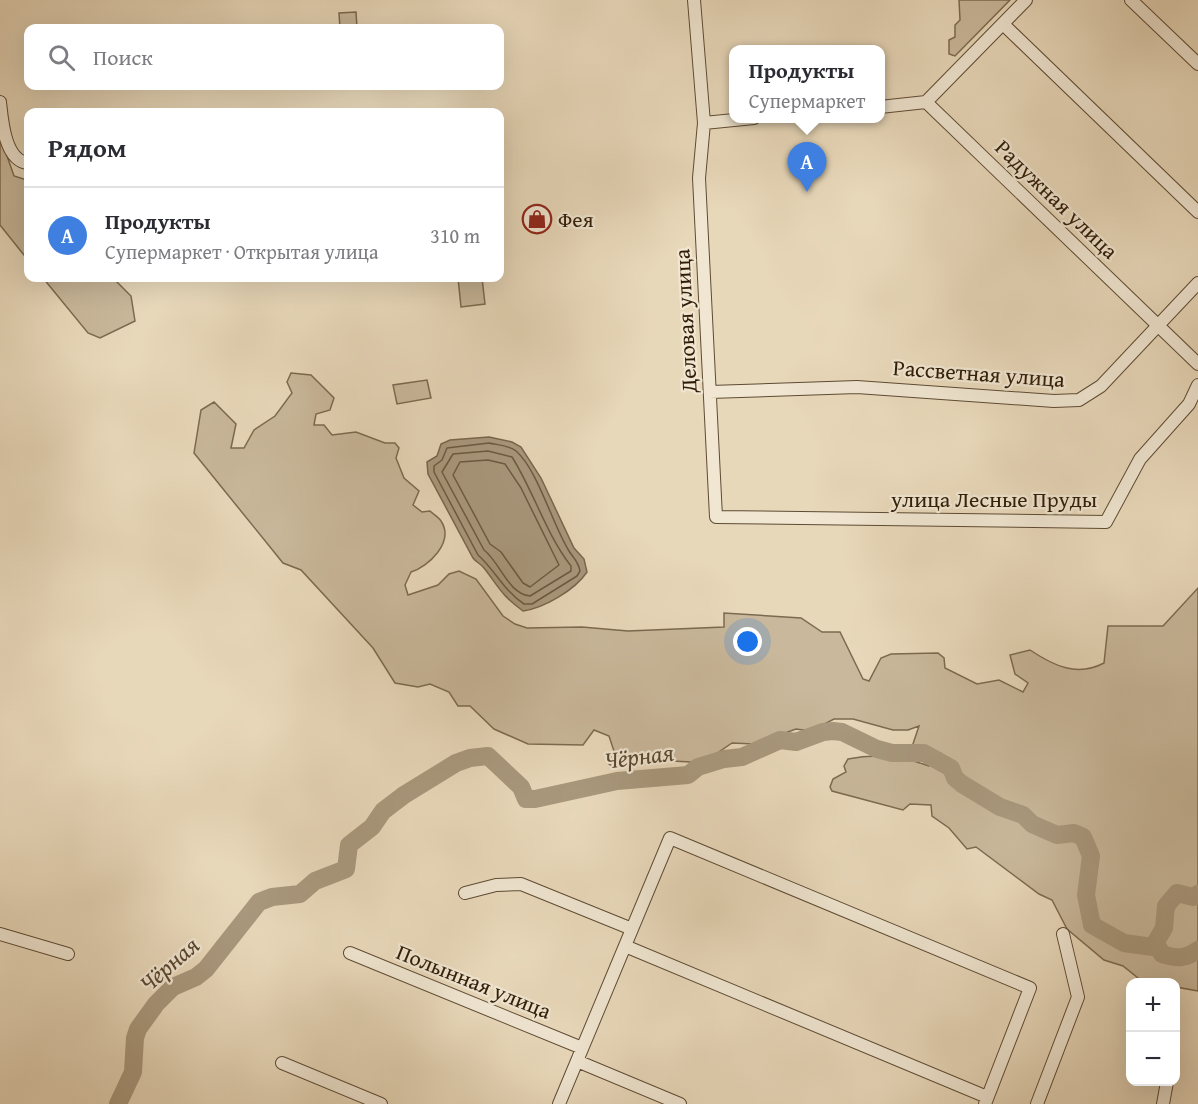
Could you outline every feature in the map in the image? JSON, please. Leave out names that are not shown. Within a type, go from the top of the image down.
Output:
[{"type":"street","name":"Деловая улица","points":[[694,0],[704,123],[699,178],[716,517]]},
{"type":"street","points":[[885,106],[926,102],[1026,0]]},
{"type":"street","points":[[1131,0],[1198,64]]},
{"type":"street","points":[[1003,24],[1198,212]]},
{"type":"street","points":[[0,102],[10,148],[15,158],[24,161]]},
{"type":"street","name":"Радужная улица","points":[[926,102],[1198,364]]},
{"type":"street","points":[[704,123],[729,120]]},
{"type":"street","name":"Рассветная улица","points":[[710,392],[857,387],[1066,402],[1079,400],[1101,386],[1198,283]]},
{"type":"street","name":"улица Лесные Пруды","points":[[716,517],[1106,522],[1140,459],[1189,404],[1198,385]]},
{"type":"street","points":[[559,1104],[670,838],[1030,988],[986,1101],[625,946]]},
{"type":"street","points":[[465,893],[496,885],[521,884],[632,929]]},
{"type":"street","points":[[0,934],[68,954]]},
{"type":"street","points":[[1037,1104],[1078,997],[1062,934]]},
{"type":"street","name":"Полынная улица","points":[[350,954],[582,1048]]},
{"type":"street","points":[[577,1061],[680,1104]]},
{"type":"street","points":[[282,1063],[381,1104]]},
{"type":"street","points":[[1163,1104],[1166,1086]]},
{"type":"shaded area","points":[[959,0],[1010,0],[955,56],[949,54],[949,40],[955,37],[955,25],[960,20]]},
{"type":"shaded area","points":[[356,12],[357,24],[340,24],[339,13]]},
{"type":"shaded area","points":[[0,136],[14,176],[24,179],[24,255],[0,225]]},
{"type":"shaded area","points":[[46,282],[117,282],[131,296],[135,321],[100,338],[88,333]]},
{"type":"shaded area","points":[[458,282],[482,282],[485,304],[461,307]]},
{"type":"shaded area","points":[[291,373],[311,375],[334,398],[330,410],[316,414],[314,425],[324,425],[332,435],[356,432],[385,443],[395,443],[399,448],[396,458],[404,478],[419,491],[413,505],[422,512],[430,511],[441,521],[445,537],[442,545],[432,559],[411,572],[405,585],[408,595],[438,585],[449,574],[459,571],[476,579],[503,616],[527,628],[582,627],[628,631],[724,627],[724,613],[801,618],[822,632],[840,632],[863,679],[869,681],[881,658],[891,654],[938,653],[944,658],[945,668],[977,684],[999,680],[1023,692],[1028,683],[1015,674],[1010,655],[1030,650],[1066,668],[1094,667],[1104,663],[1108,626],[1163,626],[1198,588],[1198,991],[1180,988],[1180,978],[1138,978],[1123,966],[1104,960],[1067,929],[1052,900],[1039,894],[976,847],[967,849],[949,828],[932,816],[931,805],[910,804],[903,810],[832,791],[830,787],[833,779],[846,772],[844,766],[848,759],[889,756],[929,766],[940,759],[941,753],[915,747],[913,744],[919,726],[908,730],[893,730],[853,719],[834,719],[811,731],[796,729],[754,744],[732,743],[710,758],[691,762],[672,761],[647,753],[634,753],[628,763],[615,768],[609,764],[614,751],[609,736],[594,730],[583,745],[528,744],[494,729],[470,706],[458,706],[449,692],[430,684],[418,687],[395,683],[373,648],[301,570],[283,563],[194,453],[201,410],[214,402],[236,424],[231,448],[244,448],[254,430],[275,416],[292,393],[287,382]]},
{"type":"shaded area","points":[[427,380],[431,398],[397,404],[393,385]]},
{"type":"water","points":[[489,437],[512,442],[521,447],[541,478],[574,548],[584,559],[587,572],[582,579],[558,597],[523,611],[501,591],[483,567],[473,558],[428,474],[427,462],[437,456],[441,444],[450,440]]},
{"type":"waterway","name":"Чёрная","points":[[118,1104],[133,1072],[135,1038],[138,1029],[156,1004],[173,987],[196,977],[206,969],[259,902],[272,897],[300,894],[315,881],[346,869],[349,845],[372,827],[383,811],[404,795],[456,763],[470,758],[488,756],[521,787],[526,799],[535,799],[617,781],[688,775],[698,767],[724,759],[742,757],[780,740],[796,742],[823,732],[842,732],[877,749],[892,753],[924,753],[951,768],[955,778],[962,784],[1000,807],[1023,815],[1032,824],[1057,835],[1074,833],[1083,837],[1091,856],[1086,895],[1092,925],[1124,943],[1153,947],[1164,928],[1166,906],[1177,893],[1193,897],[1198,894]]},
{"type":"waterway","points":[[1153,947],[1159,949],[1162,954],[1177,957],[1185,957],[1198,950]]},
{"type":"place","name":"Продукты","points":[[807,192]]},
{"type":"place","name":"Фея","points":[[537,219]]}]
